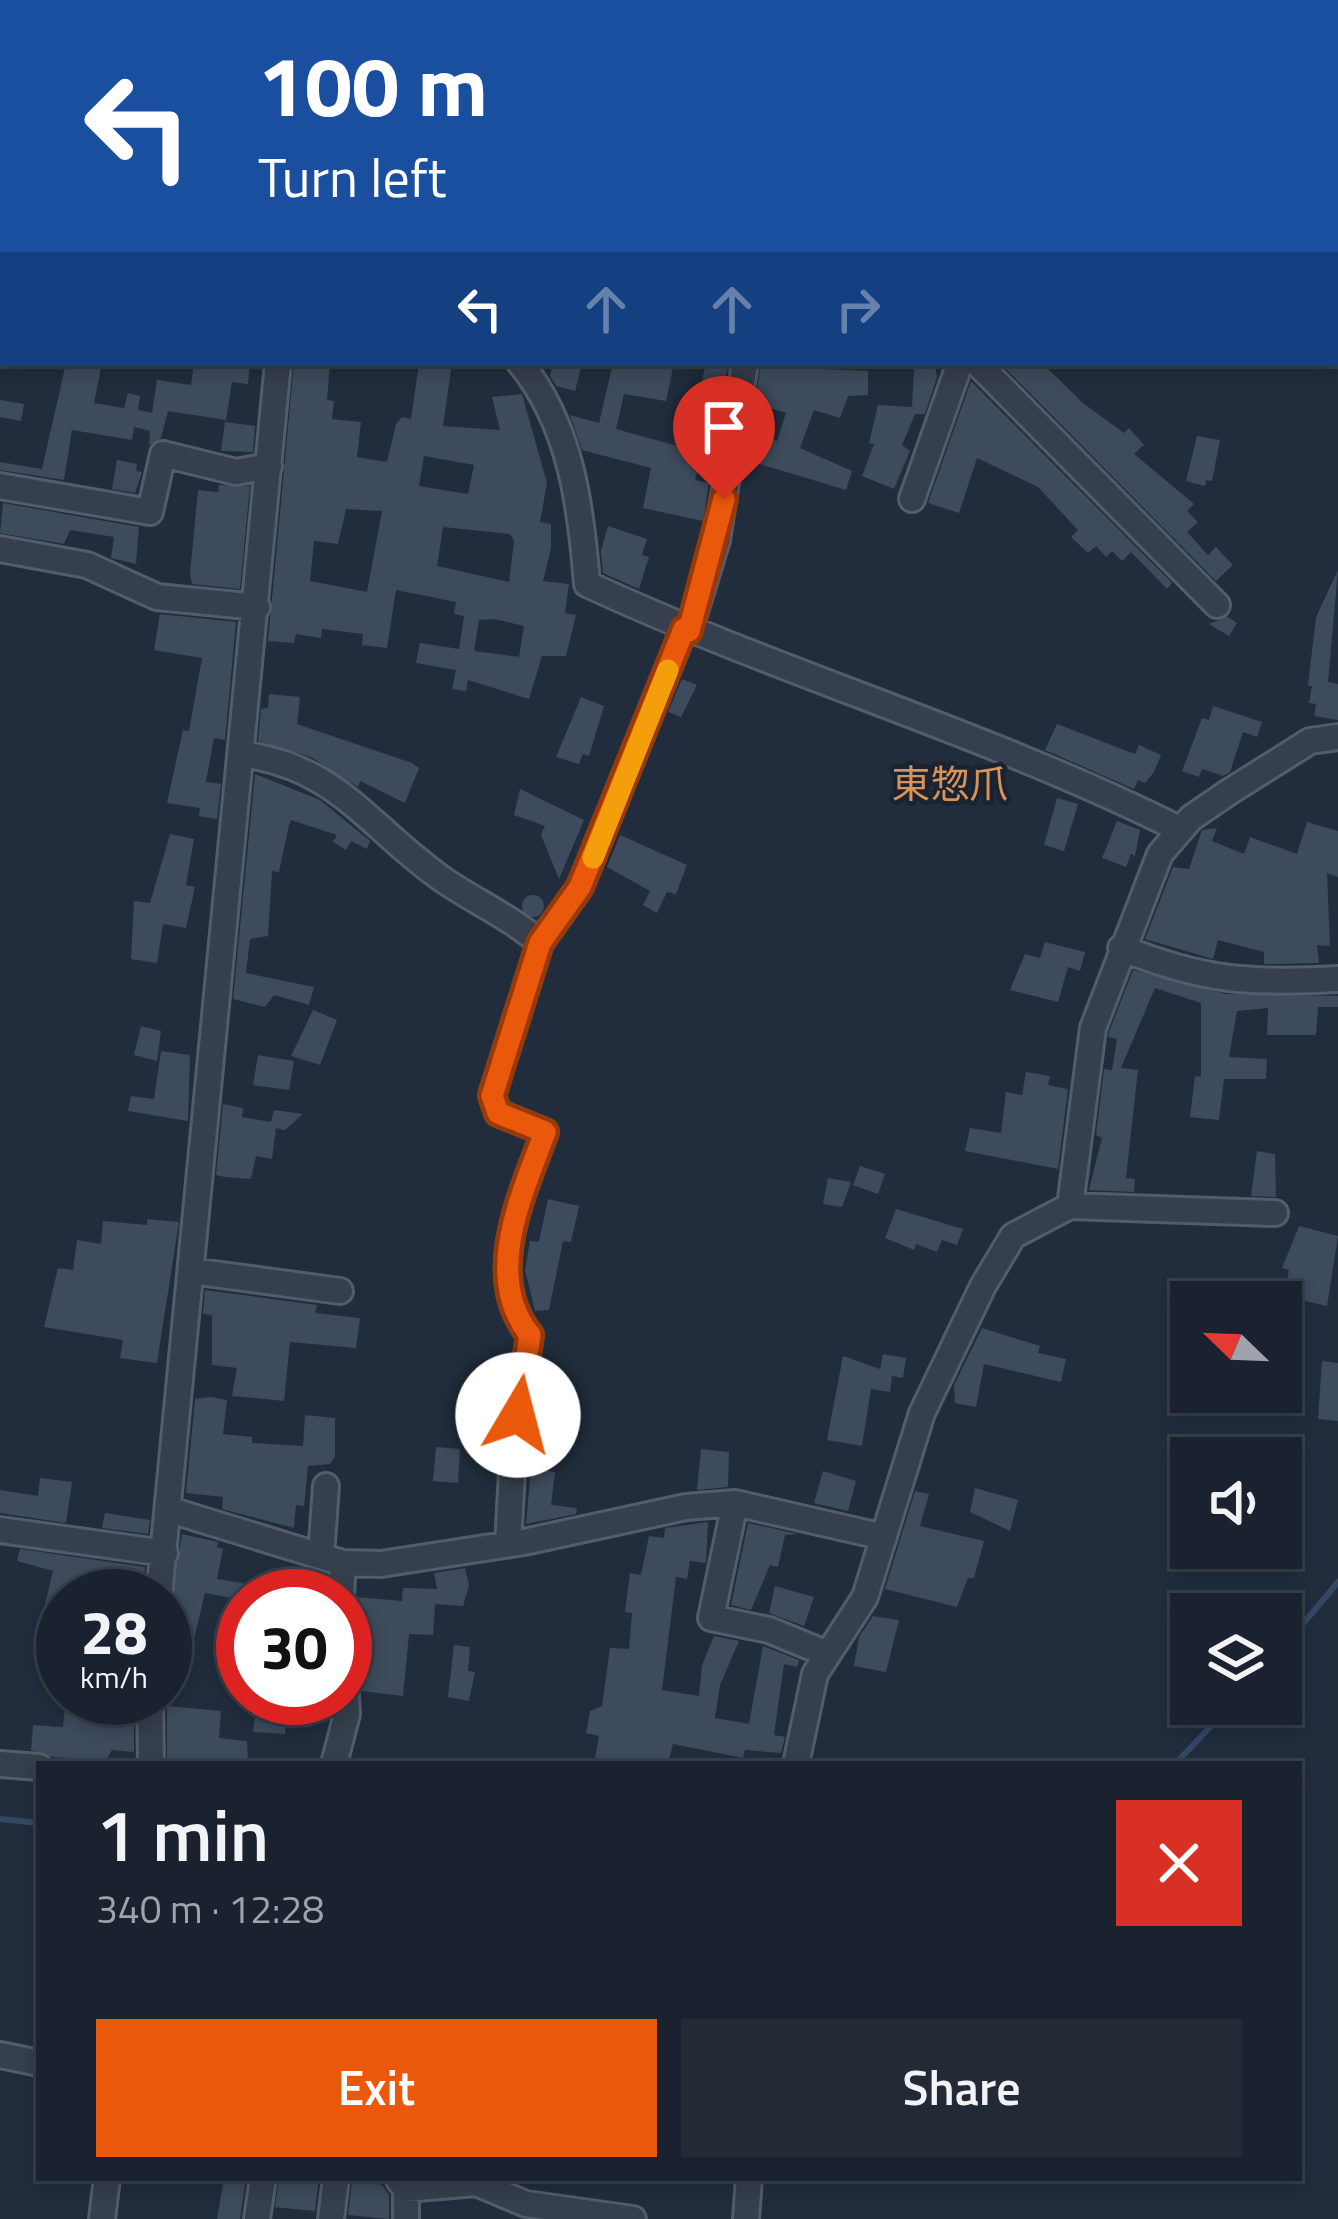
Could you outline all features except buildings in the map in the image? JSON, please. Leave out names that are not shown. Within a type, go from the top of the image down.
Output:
[{"type":"street","points":[[163,1569],[278,366]]},
{"type":"street","points":[[522,366],[542,396],[568,459],[587,584],[687,630],[1064,772],[1179,829]]},
{"type":"street","points":[[508,1544],[513,1455],[530,1335],[518,1321],[513,1298],[509,1232],[545,1132],[498,1113],[492,1096],[540,943],[580,887],[687,630],[717,540],[745,366]]},
{"type":"street","points":[[912,499],[959,366]]},
{"type":"street","points":[[980,366],[1217,605]]},
{"type":"street","points":[[0,486],[150,512],[163,454],[236,472],[269,466]]},
{"type":"street","points":[[0,549],[87,566],[157,597],[257,607]]},
{"type":"street","points":[[1070,1205],[1093,1028],[1160,854],[1179,829],[1300,746],[1338,736]]},
{"type":"street","points":[[242,754],[280,759],[316,774],[394,843],[540,943]]},
{"type":"street","points":[[1121,948],[1179,972],[1251,984],[1338,979]]},
{"type":"street","points":[[797,1761],[815,1674],[865,1597],[922,1413],[1013,1236],[1070,1205],[1275,1213]]},
{"type":"street","points":[[191,1271],[340,1291]]},
{"type":"street","points":[[326,1486],[334,1569]]},
{"type":"street","points":[[170,1510],[332,1559],[381,1564],[508,1544],[686,1507],[735,1503],[884,1537]]},
{"type":"street","points":[[735,1503],[711,1618],[769,1630],[825,1653]]},
{"type":"street","points":[[0,1530],[165,1553]]},
{"type":"street","points":[[150,1725],[151,1761]]},
{"type":"street","points":[[335,1761],[344,1725]]},
{"type":"street","points":[[0,1764],[36,1767]]},
{"type":"street","points":[[0,2055],[36,2062]]},
{"type":"street","points":[[102,2219],[107,2181]]},
{"type":"street","points":[[257,2219],[263,2181]]},
{"type":"street","points":[[331,2219],[337,2181]]},
{"type":"street","points":[[406,2219],[400,2181],[476,2183],[526,2204],[633,2219]]},
{"type":"street","points":[[746,2219],[749,2181]]},
{"type":"waterway","points":[[1302,1625],[1338,1582]]},
{"type":"waterway","points":[[1178,1761],[1212,1725]]},
{"type":"waterway","points":[[0,1819],[36,1823]]},
{"type":"slow traffic","points":[[593,858],[668,670]]},
{"type":"district","name":"東惣爪","points":[[950,784]]},
{"type":"route","points":[[518,1415],[530,1335],[518,1321],[513,1298],[509,1232],[545,1132],[498,1113],[492,1096],[540,943],[580,887],[684,629],[689,631],[717,540],[724,499]]}]
